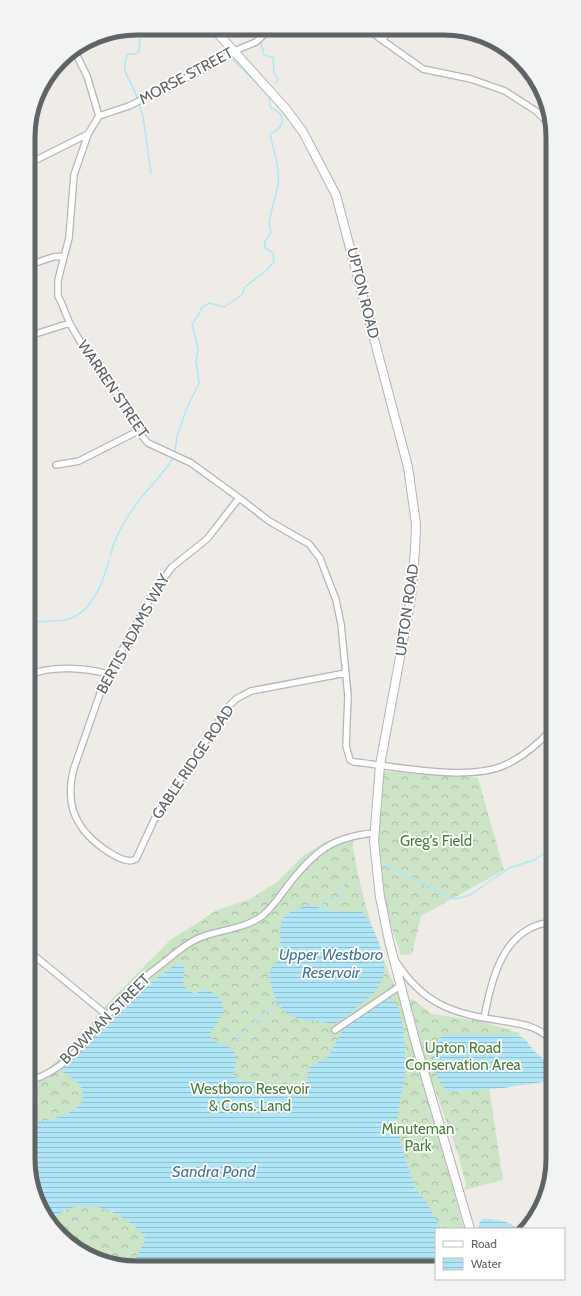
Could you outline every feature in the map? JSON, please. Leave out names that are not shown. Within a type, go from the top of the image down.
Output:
[{"type":"main road","name":"UPTON ROAD","points":[[219,35],[286,109],[303,132],[336,195],[408,467],[416,524],[411,598],[380,765],[374,833],[380,897],[393,958],[470,1228]]},
{"type":"street","name":"MORSE STREET","points":[[99,116],[138,102],[210,66],[234,51],[256,42],[264,35]]},
{"type":"street","points":[[376,35],[423,69],[471,79],[505,91],[536,111],[544,119]]},
{"type":"street","points":[[382,40],[386,35]]},
{"type":"street","points":[[76,55],[87,76],[99,116]]},
{"type":"street","name":"WARREN STREET","points":[[99,116],[88,134],[74,175],[69,238],[64,256],[58,296],[70,323],[113,388],[138,431],[148,442],[191,463],[269,522],[309,544],[320,558],[339,611],[348,696],[347,755],[354,762],[451,773],[482,772],[504,766],[521,757],[546,734]]},
{"type":"street","points":[[35,160],[88,134]]},
{"type":"street","points":[[35,262],[53,257],[64,256]]},
{"type":"street","points":[[35,334],[70,323]]},
{"type":"street","points":[[56,465],[79,461],[138,431]]},
{"type":"street","name":"BERTIS ADAMS WAY","points":[[131,861],[124,861],[87,835],[80,824],[71,801],[71,780],[74,768],[98,697],[108,674],[155,590],[172,567],[207,539],[239,498]]},
{"type":"street","points":[[35,673],[40,671],[75,670],[96,671],[108,674]]},
{"type":"street","name":"GABLE RIDGE ROAD","points":[[131,861],[136,859],[155,818],[228,707],[236,699],[251,691],[346,673]]},
{"type":"street","name":"BOWMAN STREET","points":[[35,1079],[43,1076],[58,1067],[82,1045],[135,986],[189,943],[252,922],[277,902],[298,873],[321,850],[349,836],[374,833]]},
{"type":"street","points":[[484,1018],[499,964],[510,945],[527,930],[537,925],[546,923]]},
{"type":"street","points":[[35,956],[108,1016]]},
{"type":"street","points":[[393,958],[412,984],[429,999],[449,1010],[538,1028],[546,1035]]},
{"type":"street","points":[[335,1030],[400,986]]},
{"type":"green space","name":"Greg's Field","points":[[382,771],[478,778],[504,870],[421,916],[412,954],[401,955],[389,919],[381,882],[378,857],[378,814]]},
{"type":"green space","name":"Westboro Resevoir & Cons. Land","points":[[352,837],[355,860],[372,926],[388,970],[406,1012],[404,1003],[412,999],[432,1014],[480,1021],[520,1033],[489,1087],[503,1180],[464,1190],[466,1185],[458,1154],[408,1015],[411,1039],[464,1228],[435,1228],[435,1261],[137,1261],[104,1256],[80,1244],[56,1221],[43,1198],[38,1185],[35,1159],[35,1074],[47,1070],[74,1043],[111,1000],[169,941],[217,910],[250,899],[277,882],[304,855],[327,841]]},
{"type":"water","name":"Upper Westboro Reservoir","points":[[306,905],[336,911],[362,911],[374,930],[382,952],[384,969],[380,984],[371,996],[341,1021],[335,1023],[300,1019],[287,1013],[278,1003],[270,982],[270,972],[278,958],[280,951],[281,927],[284,917]]},
{"type":"water","name":"Sandra Pond","points":[[178,963],[185,968],[183,985],[194,994],[203,990],[210,990],[221,1000],[224,1012],[209,1035],[220,1044],[234,1051],[236,1055],[236,1063],[233,1074],[240,1080],[264,1083],[281,1090],[291,1092],[304,1090],[308,1077],[307,1071],[310,1067],[328,1057],[342,1031],[382,999],[390,998],[399,1009],[403,1027],[406,1068],[397,1119],[401,1146],[415,1188],[427,1203],[440,1228],[435,1228],[435,1261],[134,1261],[144,1243],[145,1236],[120,1216],[102,1208],[81,1206],[67,1209],[53,1217],[38,1185],[35,1159],[35,1122],[56,1118],[66,1114],[74,1110],[80,1104],[83,1098],[81,1087],[73,1079],[61,1071],[148,984]]},
{"type":"water","points":[[444,1035],[517,1035],[525,1039],[533,1050],[546,1061],[546,1082],[503,1088],[448,1092],[439,1081],[433,1056],[434,1048],[438,1041]]},
{"type":"water","points":[[483,1218],[497,1220],[506,1222],[517,1228],[478,1228],[480,1221]]},
{"type":"waterway","points":[[137,98],[125,71],[125,60],[128,54],[136,54],[139,51],[140,35]]},
{"type":"waterway","points":[[206,35],[213,35]]},
{"type":"waterway","points":[[233,35],[237,37],[249,35]]},
{"type":"waterway","points":[[261,43],[264,55],[273,58],[274,72],[278,79],[276,83]]},
{"type":"waterway","points":[[232,59],[256,82]]},
{"type":"waterway","points":[[175,451],[177,436],[187,408],[199,383],[196,361],[198,349],[192,324],[202,307],[210,303],[224,307],[242,295],[245,287],[267,270],[274,261],[273,253],[265,248],[265,241],[271,232],[269,222],[278,185],[278,172],[270,135],[279,128],[283,120],[279,112],[270,107],[269,94]]},
{"type":"waterway","points":[[139,105],[143,116],[151,174]]},
{"type":"waterway","points":[[110,556],[116,539],[134,507],[173,458]]},
{"type":"waterway","points":[[35,622],[65,620],[82,612],[89,605],[99,588],[109,560]]},
{"type":"waterway","points":[[384,865],[455,899],[470,895],[509,868],[534,860],[546,852]]},
{"type":"waterway","points":[[320,908],[326,898],[339,898],[341,889],[346,880]]},
{"type":"waterway","points":[[235,1041],[277,1001]]},
{"type":"park label","name":"Upton Road Conservation Area","points":[[463,1056]]},
{"type":"park label","name":"Minuteman Park","points":[[418,1138]]}]
